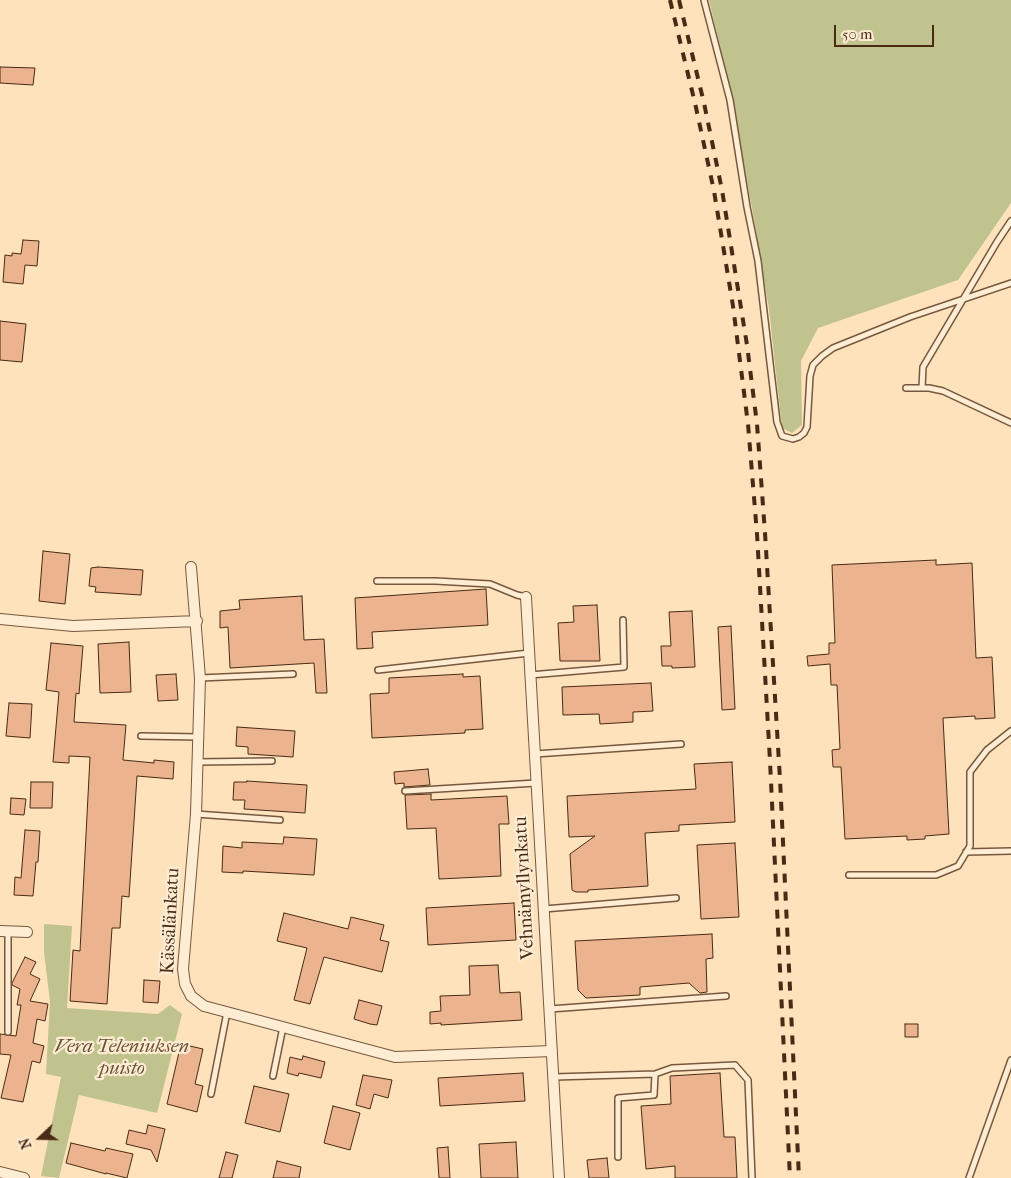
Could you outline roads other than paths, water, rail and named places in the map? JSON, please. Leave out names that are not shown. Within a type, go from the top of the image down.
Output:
[{"type":"street","name":"Kässälänkatu","points":[[191,566],[200,678],[196,814],[183,968],[185,984],[191,996],[204,1006],[395,1057],[552,1051]]},
{"type":"street","name":"Vehnämyllynkatu","points":[[526,597],[559,1178]]},
{"type":"street","points":[[0,619],[73,626],[196,621]]},
{"type":"street","points":[[4,931],[27,932]]},
{"type":"street","points":[[0,1172],[24,1178]]},
{"type":"lane","points":[[704,0],[730,100],[747,207],[758,261],[777,422],[782,436],[792,439],[804,434],[807,427],[810,376],[814,365],[833,348],[910,316],[1011,284]]},
{"type":"lane","points":[[922,388],[923,367],[1011,221]]},
{"type":"lane","points":[[906,388],[943,391],[1011,423]]},
{"type":"lane","points":[[377,581],[435,581],[490,584],[516,595],[526,597]]},
{"type":"lane","points":[[530,675],[624,667],[623,620]]},
{"type":"lane","points":[[378,670],[529,653]]},
{"type":"lane","points":[[200,678],[293,674]]},
{"type":"lane","points":[[849,875],[936,875],[958,866],[970,846],[970,772],[987,750],[1011,731]]},
{"type":"lane","points":[[141,736],[199,738]]},
{"type":"lane","points":[[535,754],[681,744]]},
{"type":"lane","points":[[198,762],[272,761]]},
{"type":"lane","points":[[405,791],[537,783]]},
{"type":"lane","points":[[196,814],[280,820]]},
{"type":"lane","points":[[966,852],[1011,851]]},
{"type":"lane","points":[[544,909],[676,898]]},
{"type":"lane","points":[[4,931],[8,1032]]},
{"type":"lane","points":[[550,1009],[726,996]]},
{"type":"lane","points":[[211,1094],[227,1012]]},
{"type":"lane","points":[[273,1076],[283,1027]]},
{"type":"lane","points":[[969,1178],[1011,1060]]},
{"type":"lane","points":[[554,1077],[655,1074],[672,1068],[736,1065],[748,1080],[752,1178]]},
{"type":"lane","points":[[618,1158],[618,1098],[654,1095],[655,1074]]},
{"type":"railway","points":[[670,0],[714,191],[733,306],[748,424],[757,534],[770,761],[790,1178]]},
{"type":"railway","points":[[679,0],[704,103],[722,190],[747,345],[757,424],[780,779],[799,1178]]},
{"type":"park label","name":"Vera Teleniuksen puisto","points":[[122,1058]]}]
